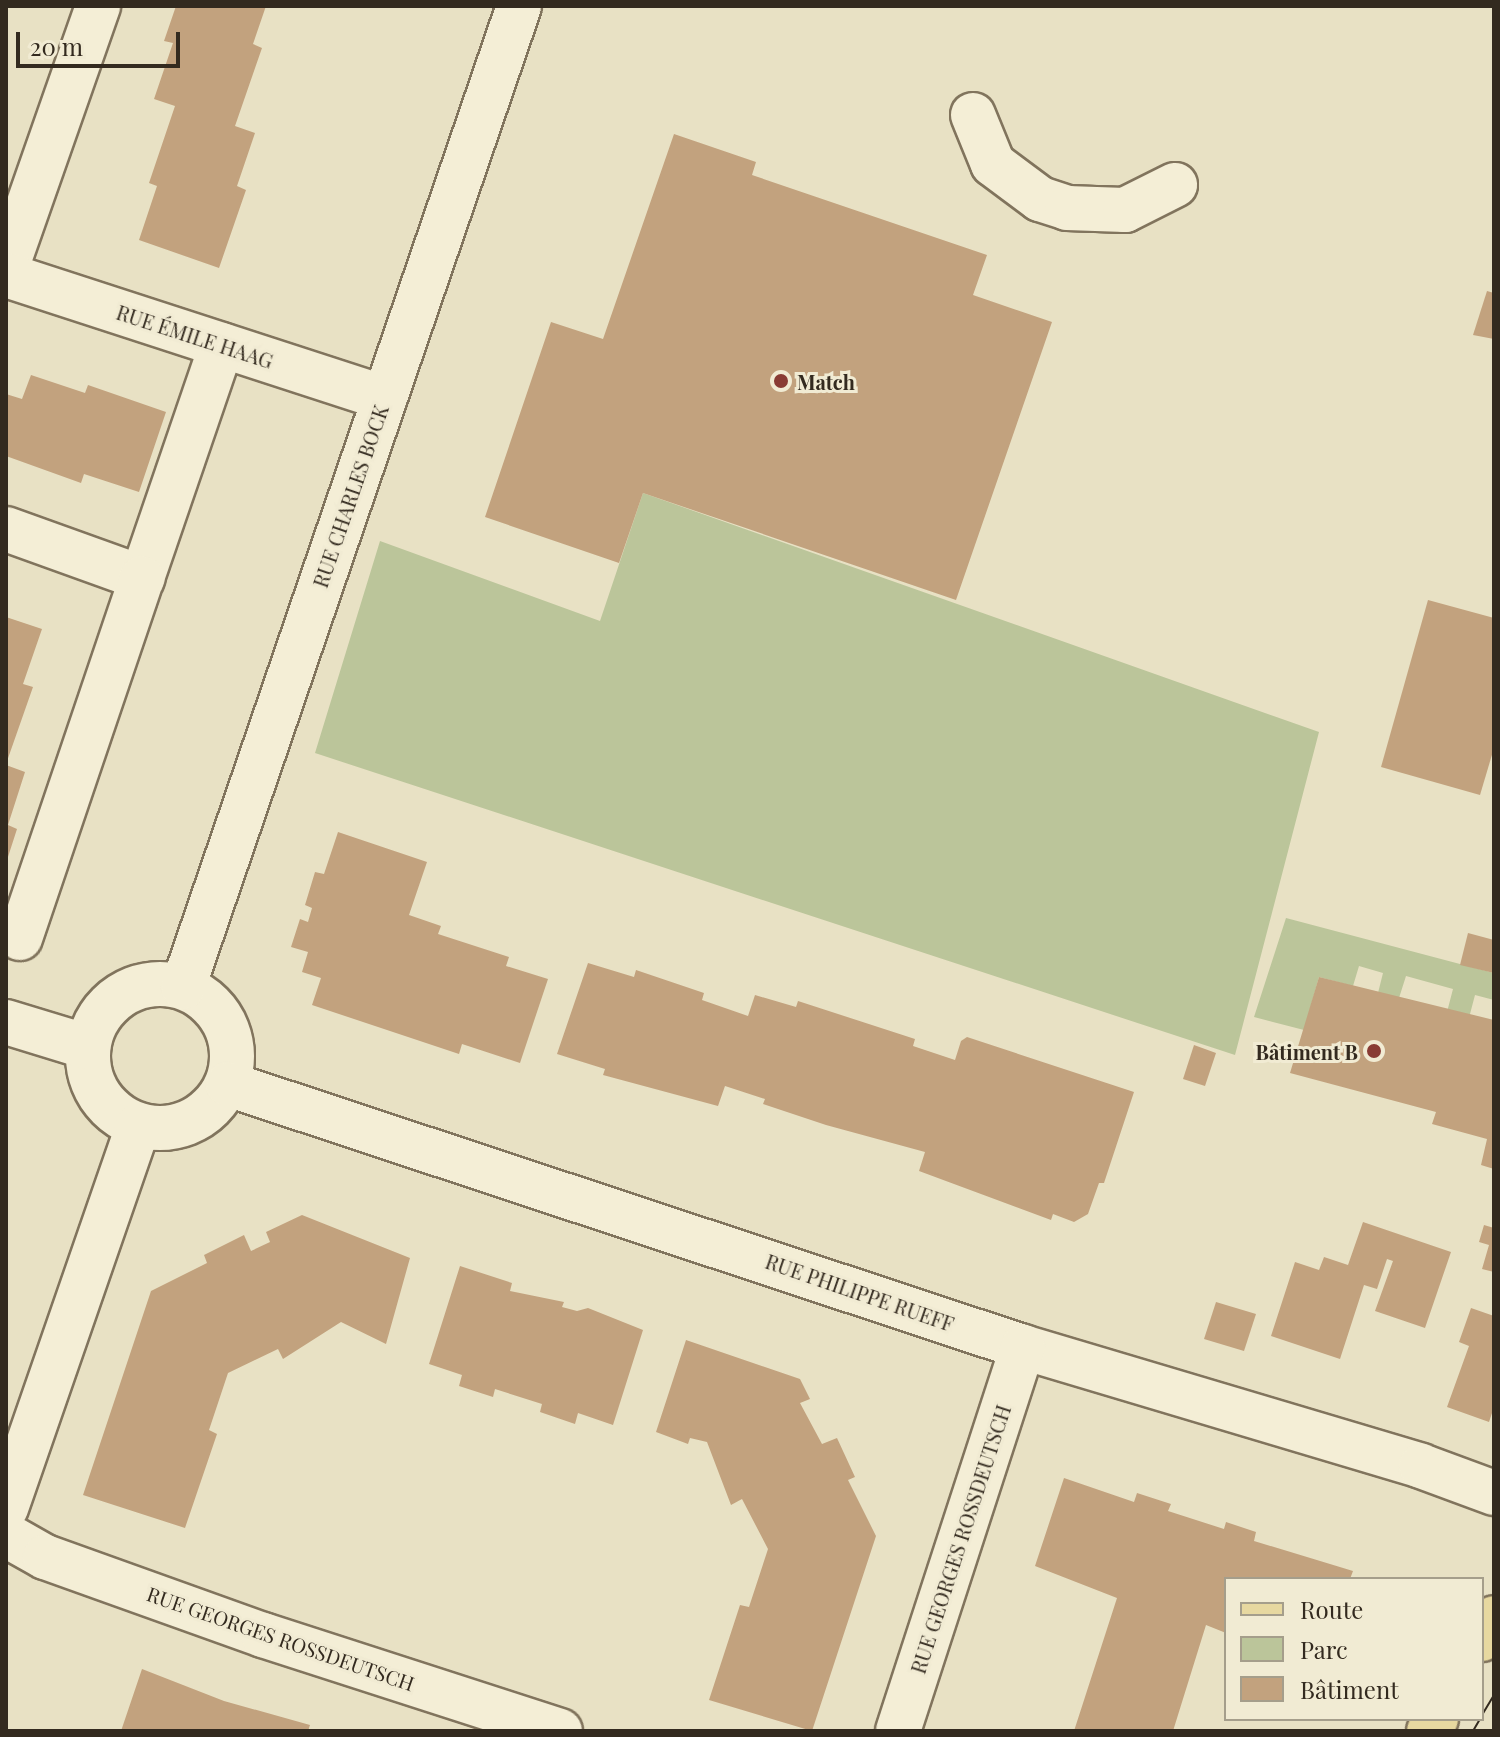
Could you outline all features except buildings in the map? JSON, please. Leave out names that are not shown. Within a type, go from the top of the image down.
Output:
[{"type":"main road","points":[[1484,1636],[1494,1618]]},
{"type":"street","name":"RUE ÉMILE HAAG","points":[[98,6],[6,272],[384,398]]},
{"type":"street","name":"RUE CHARLES BOCK","points":[[183,987],[519,6]]},
{"type":"street","points":[[973,115],[993,164],[1040,199],[1067,208],[1125,210],[1175,185]]},
{"type":"street","points":[[20,938],[222,345]]},
{"type":"street","points":[[6,529],[142,578]]},
{"type":"street","points":[[163,984],[183,987],[204,998],[220,1016],[230,1037],[228,1084],[217,1102],[181,1125],[139,1125],[120,1117],[94,1086],[88,1047],[105,1008],[122,995],[163,984]]},
{"type":"street","points":[[6,1022],[88,1047]]},
{"type":"street","name":"RUE PHILIPPE RUEFF","points":[[228,1084],[1023,1347],[1421,1466],[1494,1493]]},
{"type":"street","points":[[6,1508],[78,1291],[139,1125]]},
{"type":"street","name":"RUE GEORGES ROSSDEUTSCH","points":[[898,1731],[1023,1347]]},
{"type":"street","name":"RUE GEORGES ROSSDEUTSCH","points":[[6,1535],[45,1557],[263,1635],[560,1731]]},
{"type":"green space","points":[[643,493],[1319,732],[1235,1055],[315,753],[380,541],[600,621]]},
{"type":"green space","points":[[1286,918],[1494,973],[1494,1000],[1475,995],[1470,1014],[1461,1016],[1447,1012],[1453,989],[1406,976],[1399,998],[1378,993],[1383,973],[1359,966],[1353,986],[1319,977],[1304,1030],[1254,1017]]},
{"type":"tram line","points":[[1484,1712],[1494,1695]]},
{"type":"tram line","points":[[1473,1731],[1479,1721]]},
{"type":"place","name":"Match","points":[[781,381]]},
{"type":"place","name":"Bâtiment B","points":[[1374,1051]]}]
